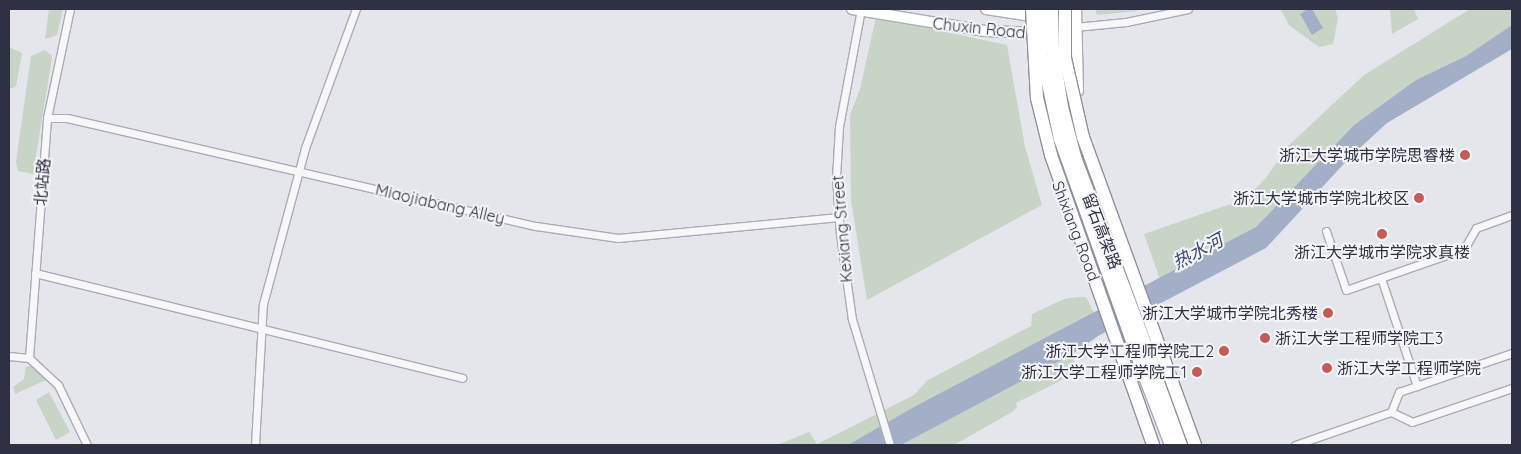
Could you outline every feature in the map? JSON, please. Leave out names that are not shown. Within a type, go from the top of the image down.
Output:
[{"type":"highway","name":"留石高架路","points":[[1041,9],[1042,51],[1060,139],[1147,367],[1183,445]]},
{"type":"highway","name":"留石高架路","points":[[1052,9],[1052,50],[1062,107],[1075,157],[1147,367],[1171,445]]},
{"type":"highway","name":"留石高架路","points":[[1065,9],[1065,58],[1082,137],[1195,445]]},
{"type":"highway","name":"留石高架路","points":[[1029,10],[1037,98],[1052,155],[1153,445]]},
{"type":"main road","name":"Chuxin Road","points":[[858,9],[929,23],[1028,34],[1075,27]]},
{"type":"main road","name":"Chuxin Road","points":[[986,9],[1029,10],[1075,27]]},
{"type":"main road","points":[[1076,9],[1076,81],[1099,188],[1195,445]]},
{"type":"main road","name":"Shixiang Road","points":[[1029,10],[1028,34],[1032,95],[1047,154],[1157,445]]},
{"type":"street","name":"北站路","points":[[29,358],[47,118],[70,9]]},
{"type":"street","points":[[255,445],[263,304],[299,172],[356,9]]},
{"type":"street","name":"Kexiang Street","points":[[858,9],[839,127],[836,177],[838,217],[852,319],[874,401],[890,445]]},
{"type":"street","points":[[1075,27],[1126,22],[1188,9]]},
{"type":"street","name":"Miaojiabang Alley","points":[[47,118],[67,118],[536,226],[618,238],[838,217]]},
{"type":"street","points":[[1326,231],[1346,290],[1464,249],[1476,228],[1512,215]]},
{"type":"street","points":[[35,273],[263,326],[462,378]]},
{"type":"street","points":[[1381,278],[1417,386]]},
{"type":"street","points":[[1391,412],[1399,392],[1512,353]]},
{"type":"street","points":[[9,356],[29,358],[58,385],[87,445]]},
{"type":"street","points":[[1295,445],[1391,412],[1412,422],[1512,388]]},
{"type":"green space","points":[[49,9],[63,9],[57,35],[45,39]]},
{"type":"green space","points":[[1095,9],[1136,9],[1137,11],[1097,15]]},
{"type":"green space","points":[[1335,9],[1338,18],[1333,44],[1319,47],[1289,25],[1281,10]]},
{"type":"green space","points":[[1414,9],[1418,19],[1392,34],[1390,10]]},
{"type":"green space","points":[[1470,9],[1512,9],[1512,25],[1466,56],[1416,80],[1354,125],[1256,227],[1160,279],[1144,234],[1245,199],[1266,178],[1288,146],[1364,75]]},
{"type":"green space","points":[[876,17],[1007,45],[1025,147],[1042,205],[867,300],[851,200],[850,115],[860,89]]},
{"type":"green space","points":[[9,47],[22,53],[16,86],[13,88],[9,88]]},
{"type":"green space","points":[[45,50],[52,56],[33,174],[18,171],[16,162],[31,56]]},
{"type":"green space","points":[[1086,297],[1094,313],[848,445],[777,445],[809,432],[817,444],[914,395],[928,380],[1031,326],[1032,314],[1064,299]]},
{"type":"green space","points":[[1071,355],[1077,369],[1074,374],[1016,403],[1017,407],[1012,412],[954,445],[901,445]]},
{"type":"green space","points":[[35,366],[46,380],[15,394],[13,387],[24,379],[26,367]]},
{"type":"green space","points":[[49,392],[70,432],[56,440],[36,400]]},
{"type":"water","points":[[1308,9],[1312,9],[1323,28],[1312,35],[1300,14]]},
{"type":"water","points":[[1512,25],[1512,49],[1387,123],[1352,155],[1266,248],[1098,336],[1071,355],[901,445],[848,445],[914,407],[1256,227],[1354,125],[1416,80],[1466,56]]},
{"type":"place","name":"浙江大学城市学院思睿楼","points":[[1465,155]]},
{"type":"place","name":"浙江大学城市学院北校区","points":[[1419,198]]},
{"type":"place","name":"浙江大学城市学院求真楼","points":[[1382,234]]},
{"type":"place","name":"浙江大学城市学院北秀楼","points":[[1328,313]]},
{"type":"place","name":"浙江大学工程师学院工3","points":[[1265,338]]},
{"type":"place","name":"浙江大学工程师学院工2","points":[[1224,351]]},
{"type":"place","name":"浙江大学工程师学院","points":[[1327,368]]},
{"type":"place","name":"浙江大学工程师学院工1","points":[[1197,372]]},
{"type":"water label","name":"热水河","points":[[1198,252]]}]
